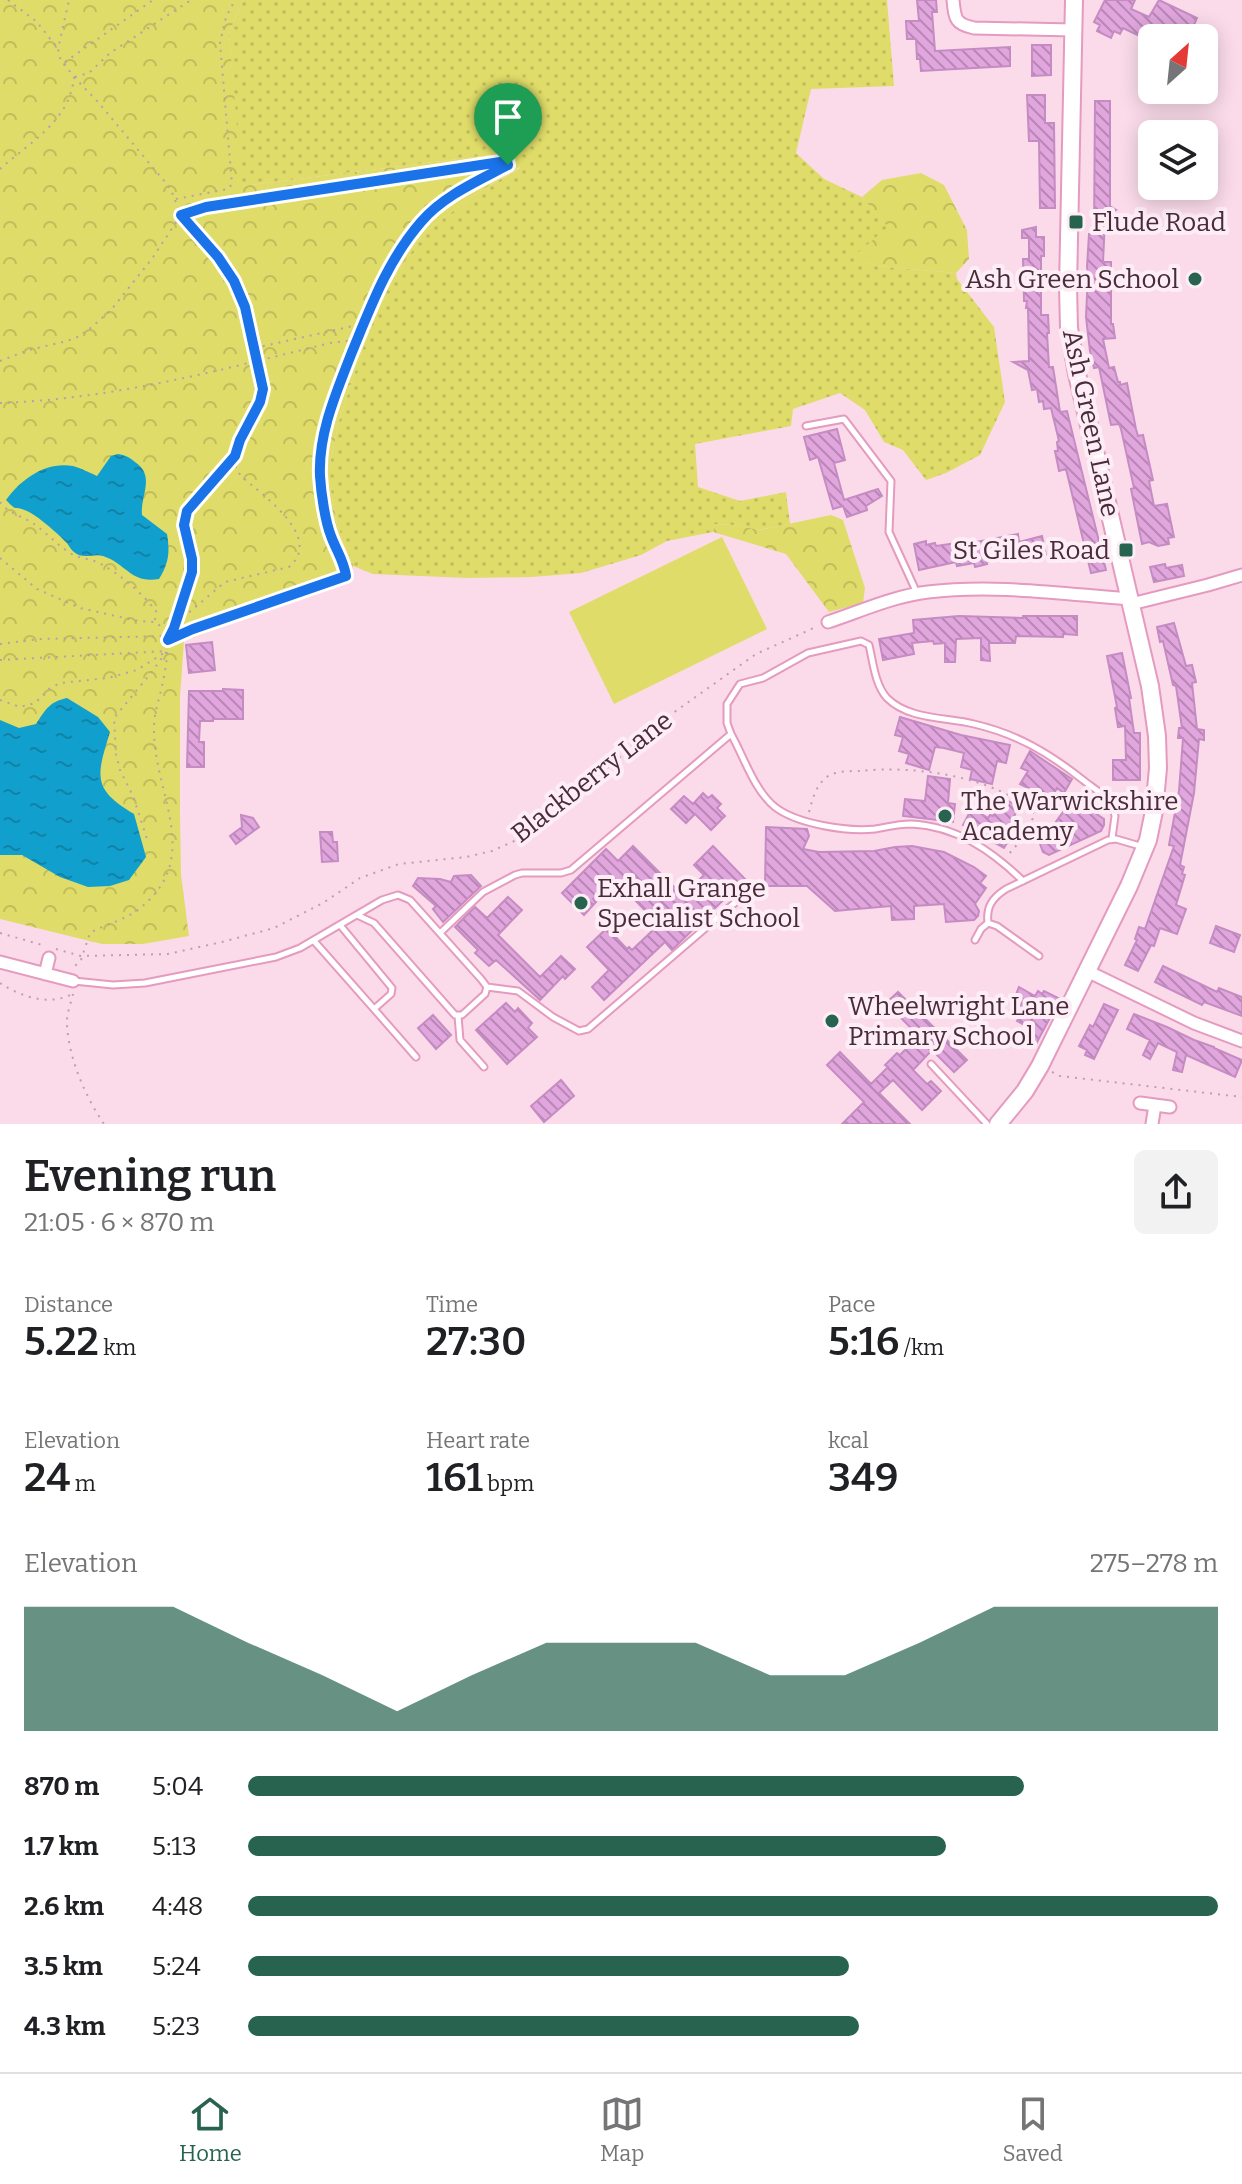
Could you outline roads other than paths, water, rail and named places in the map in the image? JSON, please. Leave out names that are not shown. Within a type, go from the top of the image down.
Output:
[{"type":"street","points":[[953,0],[955,16],[964,26],[1073,30]]},
{"type":"street","name":"Ash Green Lane","points":[[998,1124],[1025,1091],[1040,1066],[1129,886],[1152,825],[1156,797],[1157,736],[1150,686],[1069,328],[1074,0]]},
{"type":"street","points":[[828,622],[918,594],[1012,590],[1131,601],[1242,575]]},
{"type":"street","points":[[45,974],[49,958]]},
{"type":"street","points":[[0,962],[73,981]]},
{"type":"street","points":[[1087,971],[1194,1023],[1242,1041]]},
{"type":"street","points":[[1140,1103],[1170,1107]]},
{"type":"street","points":[[1152,1124],[1155,1105]]},
{"type":"lane","points":[[806,426],[844,419],[891,481],[889,532],[918,594]]},
{"type":"lane","points":[[1023,881],[1003,862],[969,839],[940,829],[903,824],[851,830],[785,814],[763,794],[731,734],[727,723],[727,704],[740,684],[763,678],[808,653],[861,641],[869,645],[880,688],[895,704],[923,716],[975,724],[1000,732],[1049,753],[1067,766],[1112,804],[1115,816],[1112,838]]},
{"type":"lane","points":[[440,933],[483,892],[515,875],[571,870],[731,734]]},
{"type":"lane","points":[[975,940],[988,923],[988,909],[994,897],[1023,881],[1112,838],[1145,848]]},
{"type":"lane","points":[[73,981],[113,985],[145,983],[276,957],[314,941],[382,900],[403,896],[410,900],[487,987],[518,991],[553,1017],[579,1031],[588,1029],[752,888]]},
{"type":"lane","points":[[357,915],[374,923],[458,1016]]},
{"type":"lane","points":[[988,923],[1039,956]]},
{"type":"lane","points":[[340,925],[392,988],[391,994],[374,1009]]},
{"type":"lane","points":[[314,941],[416,1057]]},
{"type":"lane","points":[[458,1016],[485,994],[487,987]]},
{"type":"lane","points":[[458,1016],[460,1040],[484,1067]]},
{"type":"lane","points":[[931,1064],[987,1124]]},
{"type":"water","points":[[118,454],[129,458],[145,474],[142,515],[167,534],[168,557],[159,579],[142,579],[103,556],[77,554],[42,520],[14,508],[6,500],[19,485],[44,469],[73,466],[97,476],[111,456]]},
{"type":"water","points":[[67,698],[98,717],[110,732],[102,759],[101,780],[110,797],[134,814],[146,857],[129,880],[110,886],[88,887],[60,877],[22,855],[0,855],[0,720],[19,728],[36,724],[48,707]]},
{"type":"place","name":"Flude Road","points":[[1076,222]]},
{"type":"place","name":"Ash Green School","points":[[1195,279]]},
{"type":"place","name":"St Giles Road","points":[[1126,550]]},
{"type":"place","name":"The Warwickshire Academy","points":[[945,816]]},
{"type":"place","name":"Exhall Grange Specialist School","points":[[581,903]]},
{"type":"place","name":"Wheelwright Lane Primary School","points":[[832,1021]]}]
